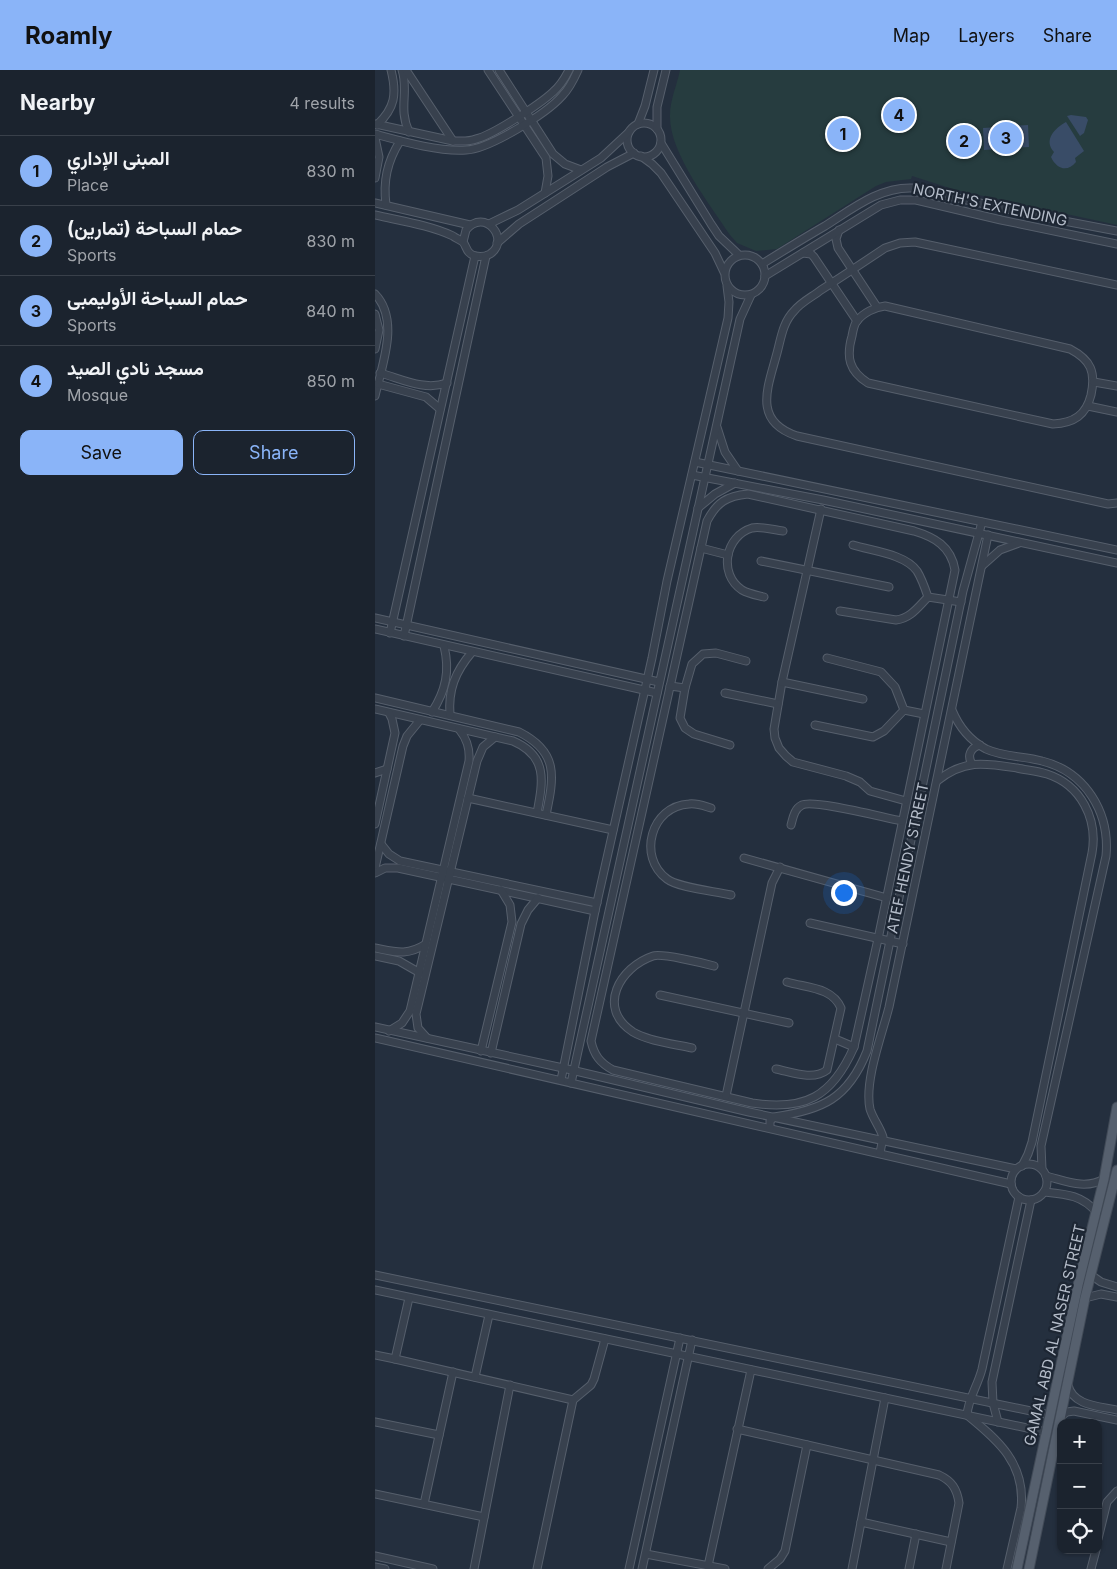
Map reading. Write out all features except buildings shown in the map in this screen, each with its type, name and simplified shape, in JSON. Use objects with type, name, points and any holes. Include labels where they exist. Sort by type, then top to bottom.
[{"type":"main road","name":"GAMAL ABD AL NASER STREET","points":[[1017,1569],[1079,1285],[1097,1213],[1117,1107]]},
{"type":"main road","name":"GAMAL ABD AL NASER STREET","points":[[1029,1565],[1085,1298],[1117,1170]]},
{"type":"main road","points":[[1019,1559],[1029,1565]]},
{"type":"street","points":[[376,124],[384,118],[393,103],[394,88],[391,70]]},
{"type":"street","points":[[402,70],[405,89],[403,114],[409,132]]},
{"type":"street","points":[[406,70],[453,141]]},
{"type":"street","points":[[488,70],[545,158],[548,176],[545,193]]},
{"type":"street","points":[[499,70],[553,154],[559,160],[581,170]]},
{"type":"street","points":[[376,124],[453,141],[465,142],[477,139],[526,112],[554,91],[569,70]]},
{"type":"street","points":[[375,178],[379,157],[375,136],[456,150],[469,150],[487,144],[531,120],[561,97],[578,70]]},
{"type":"street","points":[[375,203],[470,225],[480,222],[489,224],[509,216],[601,158],[638,124],[645,106],[654,70]]},
{"type":"street","points":[[666,70],[657,107],[657,129],[661,143],[719,236],[739,255]]},
{"type":"street","points":[[638,124],[648,124],[657,129]]},
{"type":"street","points":[[561,1080],[596,907],[645,690],[667,581],[728,318],[727,286],[724,272],[715,253],[661,173],[628,146],[629,132]]},
{"type":"street","points":[[386,205],[385,178],[393,152],[400,141]]},
{"type":"street","points":[[470,225],[464,232],[463,242],[468,252],[475,256],[486,256],[493,251],[511,229],[607,167],[637,155],[651,155],[656,152],[661,143]]},
{"type":"street","points":[[900,188],[900,200]]},
{"type":"street","name":"NORTH'S EXTENDING","points":[[762,264],[882,192],[900,188],[912,188],[1117,231]]},
{"type":"street","points":[[765,276],[881,205],[900,200],[916,200],[1117,244]]},
{"type":"street","points":[[375,216],[442,231],[463,242]]},
{"type":"street","points":[[489,224],[496,233],[497,244]]},
{"type":"street","points":[[1089,238],[1091,225]]},
{"type":"street","points":[[839,230],[836,239],[837,244],[877,307]]},
{"type":"street","points":[[1117,286],[915,242],[900,243],[885,248],[798,306],[792,312],[784,327],[765,396],[767,408],[772,419],[783,430],[797,436],[1108,504],[1117,503]]},
{"type":"street","points":[[803,253],[815,257],[857,321]]},
{"type":"street","points":[[571,1083],[740,319],[751,294],[762,286],[765,276],[762,264],[752,256],[739,255],[731,260],[724,272]]},
{"type":"street","points":[[390,633],[475,256]]},
{"type":"street","points":[[404,636],[486,256]]},
{"type":"street","points":[[727,286],[740,295],[751,294]]},
{"type":"street","points":[[375,294],[385,308],[389,325],[375,396]]},
{"type":"street","points":[[877,307],[892,307],[1070,349],[1085,358],[1093,373],[1094,382],[1088,406],[1073,420],[1053,424],[868,383],[858,375],[849,357],[848,350],[857,321],[877,307]]},
{"type":"street","points":[[375,314],[379,330],[375,349]]},
{"type":"street","points":[[380,373],[421,385],[434,386],[447,383]]},
{"type":"street","points":[[1094,382],[1117,386]]},
{"type":"street","points":[[378,384],[426,397],[440,409]]},
{"type":"street","points":[[1088,406],[1117,412]]},
{"type":"street","points":[[716,423],[722,445],[738,471]]},
{"type":"street","points":[[695,462],[1117,550]]},
{"type":"street","points":[[692,475],[823,500],[1117,563]]},
{"type":"street","points":[[698,508],[715,494],[735,483]]},
{"type":"street","points":[[749,494],[914,530],[936,539],[947,549],[954,563],[955,570],[879,939],[854,1047],[838,1077],[824,1091],[807,1101],[791,1105],[774,1106],[613,1070],[605,1066],[593,1051],[591,1041],[701,548],[707,521],[712,511],[721,502],[733,496],[749,494]]},
{"type":"street","points":[[821,509],[782,682],[774,729],[775,738],[779,748],[793,762],[846,776],[859,782],[870,791],[906,801]]},
{"type":"street","name":"ATEF HENDY STREET","points":[[774,1117],[806,1112],[822,1106],[836,1096],[854,1076],[863,1060],[869,1042],[961,602],[982,522]]},
{"type":"street","points":[[764,597],[750,594],[734,582],[729,574],[728,554],[735,540],[747,530],[755,528],[783,531]]},
{"type":"street","name":"ATEF HENDY STREET","points":[[883,1141],[882,1133],[872,1114],[869,1086],[903,944],[988,535]]},
{"type":"street","points":[[982,566],[1000,550],[1022,542]]},
{"type":"street","points":[[853,546],[903,559],[911,564],[921,579],[928,597]]},
{"type":"street","points":[[974,550],[980,547],[985,553]]},
{"type":"street","points":[[701,548],[728,554]]},
{"type":"street","points":[[761,561],[889,587]]},
{"type":"street","points":[[928,597],[961,602]]},
{"type":"street","points":[[840,612],[896,620],[903,619],[909,616],[928,597]]},
{"type":"street","points":[[375,618],[659,682]]},
{"type":"street","points":[[375,629],[657,693]]},
{"type":"street","points":[[432,712],[440,700],[445,687],[447,660],[444,646]]},
{"type":"street","points":[[450,716],[449,702],[453,681],[472,652]]},
{"type":"street","points":[[730,745],[694,734],[685,728],[680,718],[685,688],[692,664],[703,654],[716,653],[746,661]]},
{"type":"street","points":[[827,658],[881,672],[895,687],[904,710]]},
{"type":"street","points":[[782,682],[863,699]]},
{"type":"street","points":[[670,686],[685,688]]},
{"type":"street","points":[[725,693],[778,704]]},
{"type":"street","points":[[375,698],[519,732],[530,738],[540,747],[547,758],[551,770],[552,783],[547,815]]},
{"type":"street","points":[[375,709],[513,741],[521,745],[535,758],[542,775],[537,813]]},
{"type":"street","points":[[904,710],[924,714]]},
{"type":"street","points":[[815,725],[873,737],[884,731],[904,710]]},
{"type":"street","points":[[937,781],[957,768],[972,764],[988,763],[1039,772],[1060,780],[1073,789],[1083,801],[1093,830],[1092,852],[1032,1142],[1028,1154],[1012,1176],[1011,1184],[1013,1191],[1019,1197],[1031,1200],[1044,1192],[1047,1184],[1046,1176],[1042,1169],[1041,1146],[1106,856],[1106,831],[1095,799],[1072,774],[1049,763],[991,751],[970,738],[961,728],[952,710]]},
{"type":"street","points":[[375,824],[395,734],[393,719],[389,712]]},
{"type":"street","points":[[375,868],[403,746],[407,736],[420,720]]},
{"type":"street","points":[[427,1039],[418,1028],[417,1014],[469,761],[469,747],[464,734],[459,729]]},
{"type":"street","points":[[389,1031],[402,1023],[410,1011],[426,944],[479,754],[483,747],[495,737]]},
{"type":"street","points":[[972,764],[970,753],[973,748],[980,745]]},
{"type":"street","points":[[375,773],[387,769]]},
{"type":"street","points":[[375,791],[381,797]]},
{"type":"street","points":[[468,798],[613,830]]},
{"type":"street","points":[[791,825],[794,812],[808,803],[902,821]]},
{"type":"street","points":[[711,808],[694,804],[676,807],[665,813],[657,822],[652,833],[650,843],[652,858],[659,872],[675,884],[731,895]]},
{"type":"street","points":[[637,830],[652,833]]},
{"type":"street","points":[[381,844],[389,854],[401,861],[446,875],[501,890],[596,907]]},
{"type":"street","points":[[744,858],[887,898]]},
{"type":"street","points":[[375,873],[392,867],[446,875],[596,907]]},
{"type":"street","points":[[726,1096],[772,883],[780,867]]},
{"type":"street","points":[[481,1050],[512,922],[510,905],[501,890]]},
{"type":"street","points":[[491,1053],[521,924],[528,910],[539,898]]},
{"type":"street","points":[[810,923],[903,944]]},
{"type":"street","points":[[375,948],[399,953],[418,949],[426,944]]},
{"type":"street","points":[[692,1048],[639,1036],[623,1024],[615,1006],[614,995],[624,974],[633,965],[655,955],[714,966]]},
{"type":"street","points":[[375,956],[399,961],[420,973]]},
{"type":"street","points":[[776,1069],[810,1076],[822,1074],[827,1070],[841,1008],[833,995],[826,991],[787,982]]},
{"type":"street","points":[[601,993],[614,995]]},
{"type":"street","points":[[660,995],[789,1023]]},
{"type":"street","points":[[375,1027],[883,1141],[1019,1167],[1031,1164],[1042,1169]]},
{"type":"street","points":[[375,1038],[1011,1184]]},
{"type":"street","points":[[835,1039],[854,1047]]},
{"type":"street","points":[[770,1128],[770,1121],[774,1117]]},
{"type":"street","points":[[880,1153],[883,1141]]},
{"type":"street","points":[[1046,1176],[1080,1185],[1090,1185],[1104,1180]]},
{"type":"street","points":[[1044,1192],[1076,1197],[1089,1204],[1097,1213]]},
{"type":"street","points":[[967,1415],[971,1398],[978,1384],[1019,1197]]},
{"type":"street","points":[[998,1422],[993,1403],[992,1387],[1031,1200]]},
{"type":"street","points":[[1091,1274],[1098,1280],[1117,1287]]},
{"type":"street","points":[[375,1275],[1050,1415]]},
{"type":"street","points":[[1105,1294],[1104,1288],[1108,1285]]},
{"type":"street","points":[[375,1290],[1046,1432]]},
{"type":"street","points":[[1085,1298],[1105,1294],[1117,1297]]},
{"type":"street","points":[[395,1359],[409,1298]]},
{"type":"street","points":[[475,1377],[489,1315]]},
{"type":"street","points":[[629,1569],[681,1338]]},
{"type":"street","points":[[537,1569],[573,1400],[591,1385],[605,1339]]},
{"type":"street","points":[[642,1569],[692,1340]]},
{"type":"street","points":[[375,1355],[573,1400]]},
{"type":"street","points":[[708,1566],[751,1370]]},
{"type":"street","points":[[424,1504],[453,1372]]},
{"type":"street","points":[[978,1384],[985,1388],[992,1387]]},
{"type":"street","points":[[474,1569],[510,1385]]},
{"type":"street","points":[[1068,1385],[1072,1395],[1086,1403],[1117,1410]]},
{"type":"street","points":[[852,1569],[885,1398]]},
{"type":"street","points":[[1084,1413],[1086,1403]]},
{"type":"street","points":[[1061,1416],[1071,1411],[1117,1420]]},
{"type":"street","points":[[967,1415],[999,1442],[1011,1459],[1019,1478],[1022,1498],[1007,1569]]},
{"type":"street","points":[[375,1422],[439,1435]]},
{"type":"street","points":[[737,1429],[939,1475],[947,1479],[954,1485],[959,1503],[946,1569]]},
{"type":"street","points":[[768,1569],[780,1559],[785,1551],[807,1445]]},
{"type":"street","points":[[1102,1522],[1107,1502],[1117,1491]]},
{"type":"street","points":[[375,1494],[484,1517]]},
{"type":"street","points":[[861,1522],[951,1542]]},
{"type":"street","points":[[909,1569],[917,1534]]},
{"type":"street","points":[[646,1554],[725,1569]]},
{"type":"street","points":[[1091,1569],[1095,1554]]},
{"type":"street","points":[[375,1556],[433,1569]]},
{"type":"street","points":[[375,1567],[385,1569]]},
{"type":"green space","points":[[680,70],[1117,70],[1117,225],[956,190],[912,176],[911,179],[886,182],[876,186],[777,249],[756,251],[737,243],[730,235],[692,178],[676,145],[671,130],[670,109]]},
{"type":"water","points":[[1067,116],[1086,117],[1088,120],[1084,133],[1080,136]]},
{"type":"water","points":[[1066,122],[1084,151],[1075,158],[1076,162],[1073,165],[1063,168],[1056,165],[1051,157],[1054,152],[1051,148],[1050,139],[1054,131]]},
{"type":"water","points":[[1028,125],[1029,147],[984,150],[983,128]]},
{"type":"water","points":[[973,129],[975,151],[955,153],[953,131]]},
{"type":"place","name":"مسجد نادي الصيد","points":[[899,115]]},
{"type":"place","name":"المبنى الإداري","points":[[843,134]]},
{"type":"place","name":"حمام السباحة الأوليمبى","points":[[1006,138]]},
{"type":"place","name":"حمام السباحة (تمارين)","points":[[964,141]]}]
